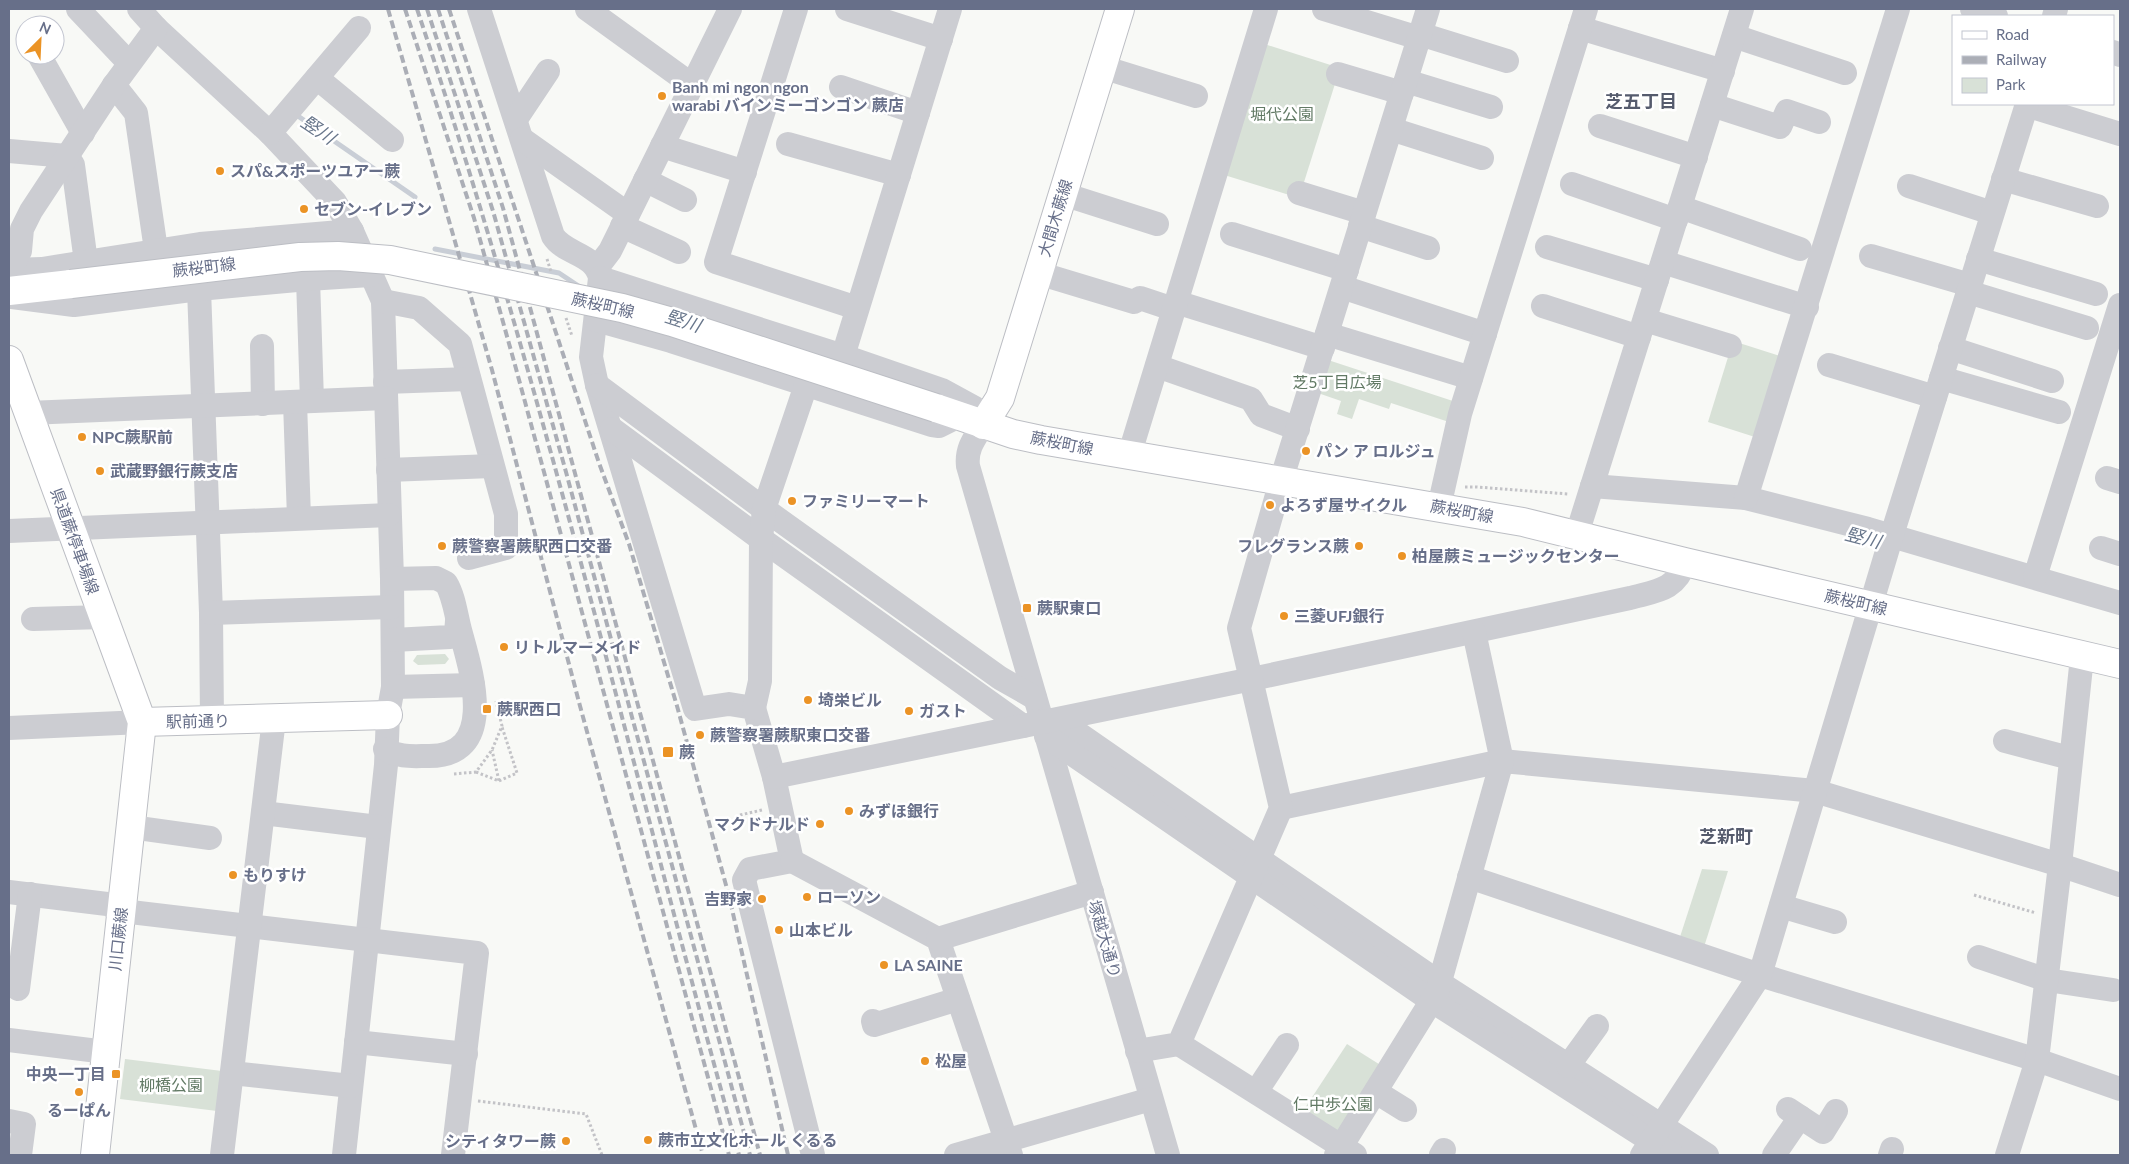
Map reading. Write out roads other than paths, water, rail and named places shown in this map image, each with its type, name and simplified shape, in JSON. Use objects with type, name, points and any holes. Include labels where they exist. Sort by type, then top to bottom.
[{"type":"main road","name":"大間木蕨線","points":[[960,416],[1000,398],[1120,9]]},
{"type":"main road","name":"蕨桜町線","points":[[10,278],[71,284],[300,257],[338,256],[390,260],[583,300],[657,318],[960,416],[1041,440],[1523,522],[2082,657],[2120,664]]},
{"type":"main road","name":"県道蕨停車場線","points":[[9,360],[142,722]]},
{"type":"main road","name":"駅前通り","points":[[142,722],[388,715]]},
{"type":"main road","name":"川口蕨線","points":[[95,1155],[142,722]]},
{"type":"street","points":[[78,9],[129,63]]},
{"type":"street","points":[[479,9],[553,236],[561,246],[588,259],[598,273],[942,390],[975,408],[939,426],[932,426],[671,341],[596,320]]},
{"type":"street","points":[[587,9],[692,85]]},
{"type":"street","points":[[730,9],[598,273],[596,320],[591,357],[597,385],[612,429],[695,708],[729,704],[754,708]]},
{"type":"street","points":[[796,9],[716,262],[857,308]]},
{"type":"street","points":[[847,9],[941,39]]},
{"type":"street","points":[[843,356],[950,9]]},
{"type":"street","points":[[1129,456],[1266,9]]},
{"type":"street","points":[[1324,9],[1507,61]]},
{"type":"street","points":[[1179,1044],[1281,808],[1239,628],[1281,481],[1428,9]]},
{"type":"street","points":[[1746,498],[1807,307],[1898,9]]},
{"type":"street","points":[[1972,9],[1993,15]]},
{"type":"street","points":[[10,278],[20,251],[22,229],[28,217],[129,63],[146,15],[270,134],[335,202],[352,231],[383,301],[392,579],[393,687],[388,715],[385,771],[344,1155]]},
{"type":"street","points":[[1577,534],[1712,105],[1722,72],[1734,17],[1845,73]]},
{"type":"street","points":[[1439,507],[1460,414],[1584,18],[1722,72]]},
{"type":"street","points":[[270,134],[359,28]]},
{"type":"street","points":[[45,65],[83,132]]},
{"type":"street","points":[[1102,66],[1196,96]]},
{"type":"street","points":[[519,129],[548,71]]},
{"type":"street","points":[[1338,74],[1491,107]]},
{"type":"street","points":[[316,78],[392,140]]},
{"type":"street","points":[[114,86],[136,113],[156,250]]},
{"type":"street","points":[[840,87],[918,114]]},
{"type":"street","points":[[1712,105],[1780,127],[1787,111],[1819,122]]},
{"type":"street","points":[[1652,1141],[1760,975],[1890,542],[2027,105]]},
{"type":"street","points":[[2030,105],[2120,134]]},
{"type":"street","points":[[1600,126],[1696,157]]},
{"type":"street","points":[[519,129],[625,220],[680,252]]},
{"type":"street","points":[[1391,129],[1482,158]]},
{"type":"street","points":[[788,144],[899,175]]},
{"type":"street","points":[[662,146],[745,172]]},
{"type":"street","points":[[9,151],[67,156]]},
{"type":"street","points":[[67,156],[73,165],[86,262]]},
{"type":"street","points":[[2003,179],[2096,206]]},
{"type":"street","points":[[645,180],[686,200]]},
{"type":"street","points":[[1572,184],[1800,249]]},
{"type":"street","points":[[1909,186],[1992,214]]},
{"type":"street","points":[[1299,193],[1428,248]]},
{"type":"street","points":[[1063,194],[1157,224]]},
{"type":"street","points":[[10,278],[42,269],[156,250],[200,244],[352,231]]},
{"type":"street","points":[[1232,234],[1485,334]]},
{"type":"street","points":[[1547,247],[1660,271],[1807,307]]},
{"type":"street","points":[[1871,256],[2087,328]]},
{"type":"street","points":[[1978,259],[2096,294]]},
{"type":"street","points":[[1038,273],[1134,302],[1140,298],[1174,305],[1471,378]]},
{"type":"street","points":[[9,297],[74,305],[199,289],[308,278],[370,275]]},
{"type":"street","points":[[299,518],[308,278]]},
{"type":"street","points":[[199,289],[206,522],[211,613],[212,721]]},
{"type":"street","points":[[383,301],[419,308],[460,344],[506,514],[506,548],[469,558]]},
{"type":"street","points":[[2036,577],[2120,305]]},
{"type":"street","points":[[1542,306],[1642,329],[1730,346]]},
{"type":"street","points":[[262,346],[263,404]]},
{"type":"street","points":[[1950,348],[2052,381]]},
{"type":"street","points":[[1829,365],[2059,412]]},
{"type":"street","points":[[1157,366],[1251,398],[1261,415],[1298,429]]},
{"type":"street","points":[[28,413],[304,402],[469,379]]},
{"type":"street","points":[[597,385],[764,509],[1000,678],[1035,698]]},
{"type":"street","points":[[792,861],[774,777],[754,708],[760,681],[761,539],[764,509],[806,385]]},
{"type":"street","name":"塚越大通り","points":[[960,416],[969,447],[967,456],[968,466],[1168,1155]]},
{"type":"street","points":[[612,429],[761,539],[1256,868],[1673,1155]]},
{"type":"street","points":[[388,470],[492,466]]},
{"type":"street","points":[[1592,486],[1746,498],[1890,542],[2036,577],[2120,603]]},
{"type":"street","points":[[9,531],[389,515]]},
{"type":"street","points":[[774,777],[1043,726],[1630,598],[1671,586],[1682,571],[1684,562]]},
{"type":"street","points":[[386,749],[396,756],[441,756],[459,748],[469,733],[476,708],[470,665],[449,587],[442,579],[430,577],[392,579]]},
{"type":"street","points":[[211,613],[392,607]]},
{"type":"street","points":[[33,619],[104,617]]},
{"type":"street","points":[[392,640],[450,637],[456,632],[457,621]]},
{"type":"street","points":[[1137,1051],[1179,1044],[1256,1092],[1345,1152],[1376,1092],[1436,992],[1502,761],[1474,632]]},
{"type":"street","points":[[2007,1155],[2037,1060],[2082,657]]},
{"type":"street","points":[[393,687],[473,685]]},
{"type":"street","points":[[222,1155],[274,719]]},
{"type":"street","name":"駅前通り","points":[[9,728],[142,722]]},
{"type":"street","points":[[2005,741],[2070,758]]},
{"type":"street","points":[[1281,808],[1502,761],[1815,791],[2120,885]]},
{"type":"street","points":[[264,813],[378,826]]},
{"type":"street","points":[[131,827],[210,838]]},
{"type":"street","points":[[813,1155],[744,880],[750,869],[792,861],[938,938],[1008,1148]]},
{"type":"street","points":[[1469,877],[1760,975],[2037,1060],[2120,1088]]},
{"type":"street","points":[[938,938],[1092,892]]},
{"type":"street","points":[[18,989],[19,893],[107,904],[122,910],[477,953],[453,1155]]},
{"type":"street","points":[[1781,906],[1835,922]]},
{"type":"street","points":[[1979,958],[2046,980],[2113,990]]},
{"type":"street","points":[[1436,992],[1568,1066],[1652,1141],[1707,1155]]},
{"type":"street","points":[[872,1021],[874,1025],[958,999]]},
{"type":"street","points":[[1568,1066],[1597,1026]]},
{"type":"street","points":[[9,1040],[106,1052]]},
{"type":"street","points":[[356,1042],[466,1054]]},
{"type":"street","points":[[1256,1092],[1287,1045]]},
{"type":"street","points":[[232,1073],[351,1086]]},
{"type":"street","points":[[1376,1092],[1405,1110]]},
{"type":"street","points":[[956,1155],[1008,1148],[1151,1099]]},
{"type":"street","points":[[1774,1155],[1794,1113],[1823,1132],[1836,1111]]},
{"type":"street","points":[[9,1121],[24,1124],[20,1155]]},
{"type":"waterway","name":"竪川","points":[[295,114],[415,197]]},
{"type":"waterway","name":"竪川","points":[[435,249],[559,273],[580,287]]},
{"type":"railway","points":[[388,9],[492,370],[580,706],[703,1155]]},
{"type":"railway","points":[[405,9],[474,218],[729,1155]]},
{"type":"railway","points":[[417,9],[506,293],[586,580],[739,1155]]},
{"type":"railway","points":[[427,9],[493,211],[566,472],[750,1155]]},
{"type":"railway","points":[[438,9],[503,208],[760,1155]]},
{"type":"railway","points":[[449,9],[599,463],[629,544],[677,706],[729,896],[788,1155]]},
{"type":"place","name":"Banh mi ngon ngon warabi バインミーゴンゴン 蕨店","points":[[662,96]]},
{"type":"place","name":"スパ&スポーツユアー蕨","points":[[220,171]]},
{"type":"place","name":"セブン-イレブン","points":[[304,209]]},
{"type":"place","name":"NPC蕨駅前","points":[[82,437]]},
{"type":"place","name":"パン ア ロルジュ","points":[[1306,451]]},
{"type":"place","name":"武蔵野銀行蕨支店","points":[[100,471]]},
{"type":"place","name":"ファミリーマート","points":[[792,501]]},
{"type":"place","name":"よろず屋サイクル","points":[[1270,505]]},
{"type":"place","name":"蕨警察署蕨駅西口交番","points":[[442,546]]},
{"type":"place","name":"フレグランス蕨","points":[[1359,546]]},
{"type":"place","name":"柏屋蕨ミュージックセンター","points":[[1402,556]]},
{"type":"place","name":"蕨駅東口","points":[[1027,608]]},
{"type":"place","name":"三菱UFJ銀行","points":[[1284,616]]},
{"type":"place","name":"リトルマーメイド","points":[[504,647]]},
{"type":"place","name":"埼栄ビル","points":[[808,700]]},
{"type":"place","name":"蕨駅西口","points":[[487,709]]},
{"type":"place","name":"ガスト","points":[[909,711]]},
{"type":"place","name":"蕨警察署蕨駅東口交番","points":[[700,735]]},
{"type":"place","name":"蕨","points":[[668,752]]},
{"type":"place","name":"みずほ銀行","points":[[849,811]]},
{"type":"place","name":"マクドナルド","points":[[820,824]]},
{"type":"place","name":"もりすけ","points":[[233,875]]},
{"type":"place","name":"ローソン","points":[[807,897]]},
{"type":"place","name":"吉野家","points":[[762,899]]},
{"type":"place","name":"山本ビル","points":[[779,930]]},
{"type":"place","name":"LA SAINE","points":[[884,965]]},
{"type":"place","name":"松屋","points":[[925,1061]]},
{"type":"place","name":"中央一丁目","points":[[116,1074]]},
{"type":"place","name":"るーぱん","points":[[79,1092]]},
{"type":"place","name":"蕨市立文化ホール くるる","points":[[648,1140]]},
{"type":"place","name":"シティタワー蕨","points":[[566,1141]]},
{"type":"district","name":"芝五丁目","points":[[1641,102]]},
{"type":"district","name":"芝新町","points":[[1726,837]]},
{"type":"park label","name":"堀代公園","points":[[1282,114]]},
{"type":"park label","name":"芝5丁目広場","points":[[1337,382]]},
{"type":"park label","name":"柳橋公園","points":[[171,1085]]},
{"type":"park label","name":"仁中歩公園","points":[[1333,1104]]}]
